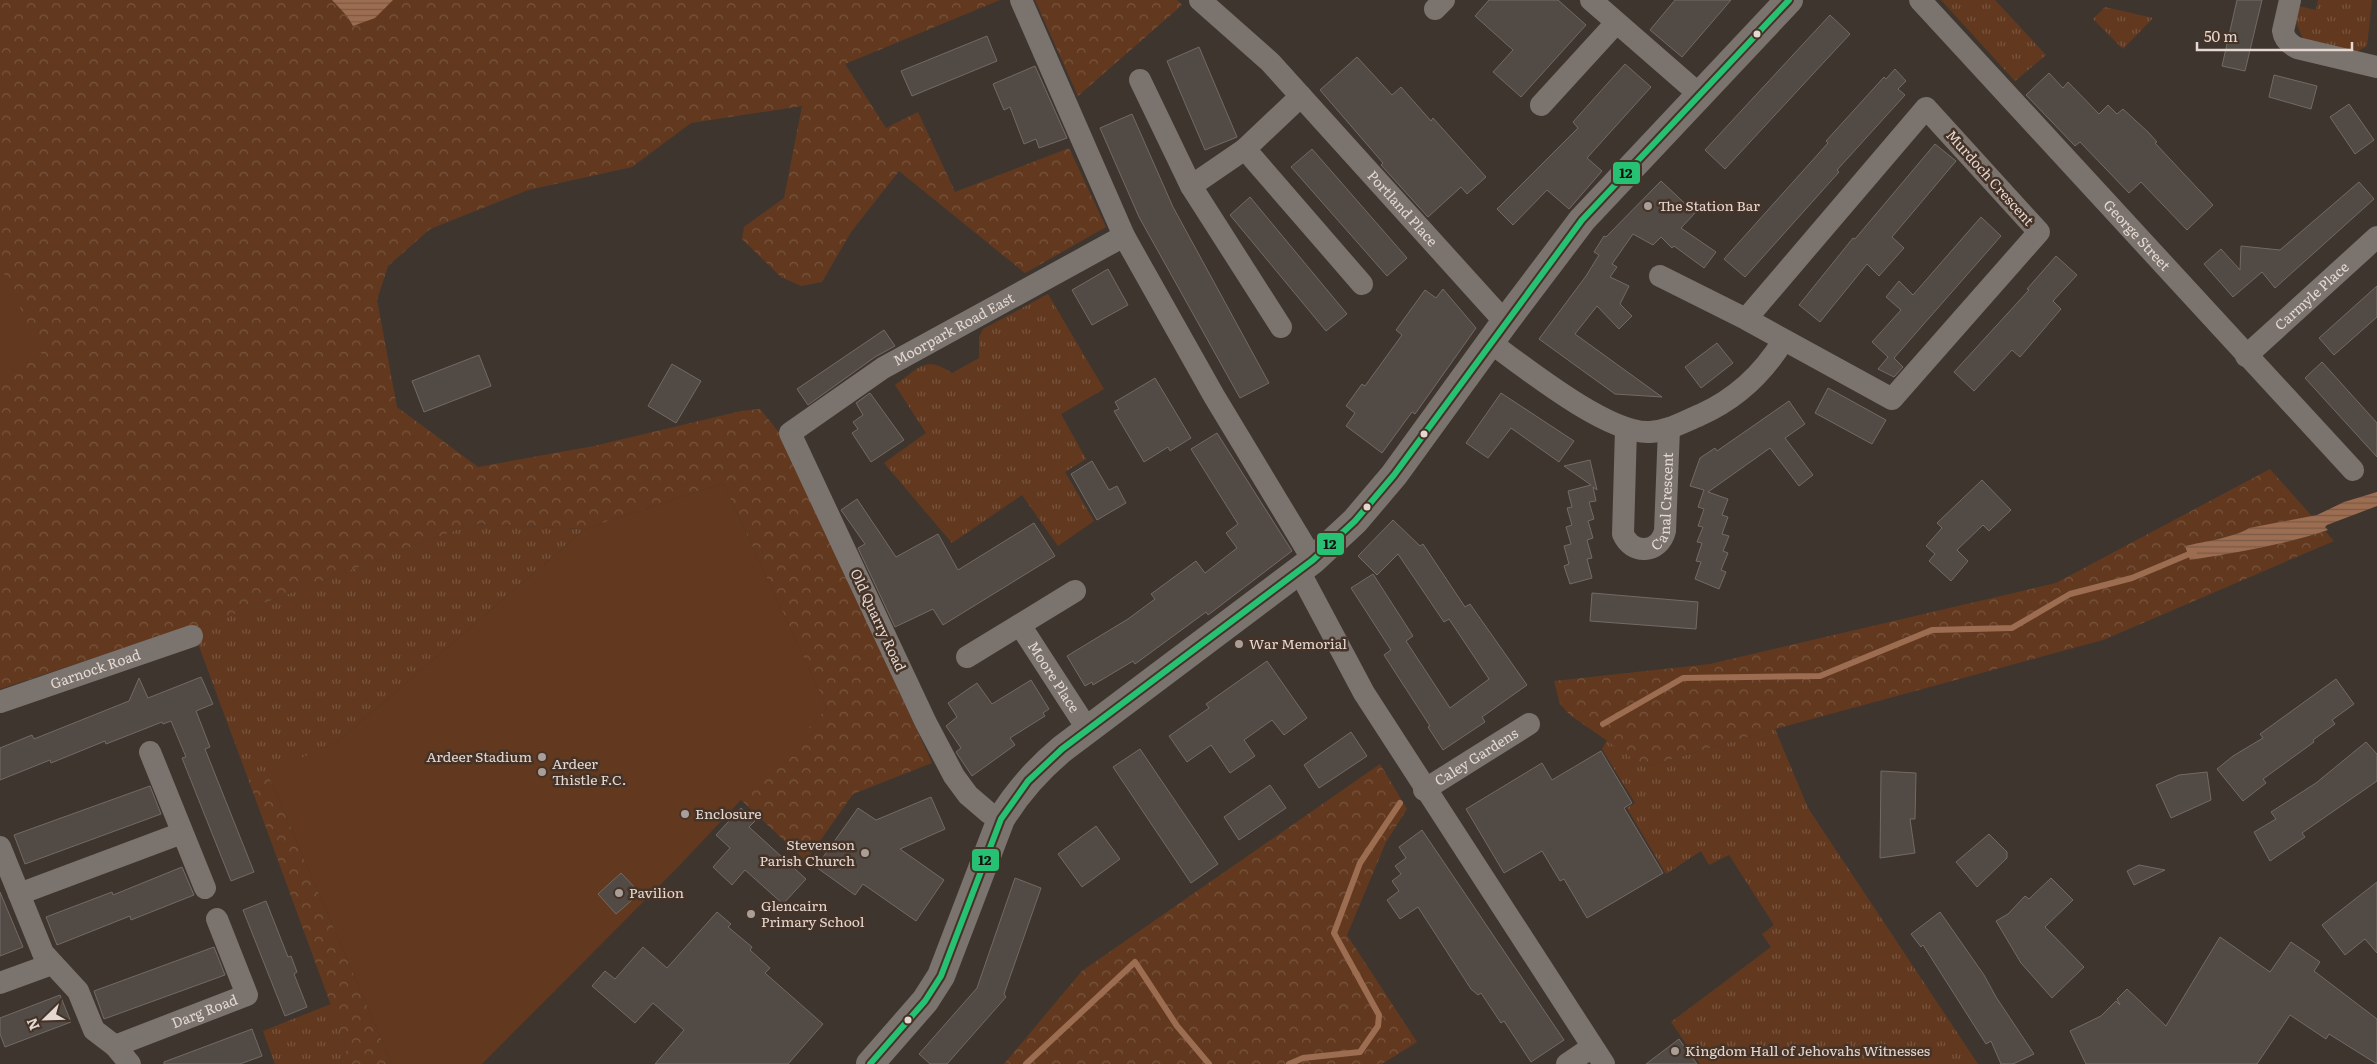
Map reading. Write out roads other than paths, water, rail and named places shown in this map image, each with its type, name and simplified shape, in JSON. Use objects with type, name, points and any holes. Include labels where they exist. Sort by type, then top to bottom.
[{"type":"street","points":[[1021,0],[1124,236],[1214,396],[1306,566],[1364,694],[1424,790],[1598,1056],[1567,1064]]},
{"type":"street","name":"Portland Place","points":[[1200,0],[1270,62],[1301,96],[1497,332]]},
{"type":"street","points":[[870,1064],[926,1000],[941,976],[1000,819],[1015,796],[1042,766],[1306,566],[1355,521],[1394,475],[1497,332],[1582,220],[1789,0]]},
{"type":"street","name":"George Street","points":[[1920,0],[2353,470]]},
{"type":"street","points":[[2290,0],[2283,30],[2283,36],[2290,44],[2297,48],[2377,67]]},
{"type":"street","points":[[1541,106],[1608,9],[1700,95]]},
{"type":"street","points":[[1140,80],[1191,186],[1281,327]]},
{"type":"street","points":[[1191,186],[1245,149],[1301,96]]},
{"type":"street","name":"Murdoch Crescent","points":[[1660,276],[1746,319],[1892,399],[2039,232],[1926,108],[1746,319]]},
{"type":"street","points":[[1245,149],[1362,284]]},
{"type":"street","name":"Moorpark Road East","points":[[790,433],[883,368],[1124,236]]},
{"type":"street","name":"Carmyle Place","points":[[2246,356],[2377,237]]},
{"type":"street","name":"Canal Crescent","points":[[1497,332],[1596,416],[1626,429],[1648,432],[1669,429],[1732,398],[1761,372],[1784,341]]},
{"type":"street","name":"Canal Crescent","points":[[1626,429],[1623,534],[1629,544],[1635,548],[1647,550],[1659,543],[1665,531],[1669,429]]},
{"type":"street","name":"Old Quarry Road","points":[[790,433],[926,723],[954,776],[968,795],[989,813],[1000,819]]},
{"type":"street","points":[[967,657],[1075,591]]},
{"type":"street","name":"Moore Place","points":[[1020,625],[1088,730]]},
{"type":"street","name":"Garnock Road","points":[[0,702],[192,636]]},
{"type":"street","name":"Caley Gardens","points":[[1424,790],[1529,724]]},
{"type":"street","points":[[150,752],[205,888]]},
{"type":"street","points":[[19,894],[182,833]]},
{"type":"street","points":[[0,847],[43,953],[78,991],[94,1030],[115,1046],[130,1064]]},
{"type":"street","name":"Darg Road","points":[[115,1046],[247,995],[217,919]]},
{"type":"street","points":[[0,983],[52,964]]},
{"type":"waterway","points":[[1603,724],[1683,678],[1820,676],[1932,630],[2012,628],[2070,594],[2132,578],[2194,552]]},
{"type":"waterway","points":[[1289,1064],[1303,1058],[1360,1052],[1378,1026],[1379,1015],[1334,933],[1360,863],[1400,803]]},
{"type":"waterway","points":[[1026,1064],[1135,962],[1177,1026],[1209,1064]]},
{"type":"place","name":"The Station Bar","points":[[1648,206]]},
{"type":"place","name":"War Memorial","points":[[1239,644]]},
{"type":"place","name":"Ardeer Stadium","points":[[542,757]]},
{"type":"place","name":"Ardeer Thistle F.C.","points":[[542,772]]},
{"type":"place","name":"Enclosure","points":[[685,814]]},
{"type":"place","name":"Stevenson Parish Church","points":[[865,853]]},
{"type":"place","name":"Pavilion","points":[[619,893]]},
{"type":"place","name":"Glencairn Primary School","points":[[751,914]]},
{"type":"place","name":"Kingdom Hall of Jehovahs Witnesses","points":[[1675,1051]]}]
